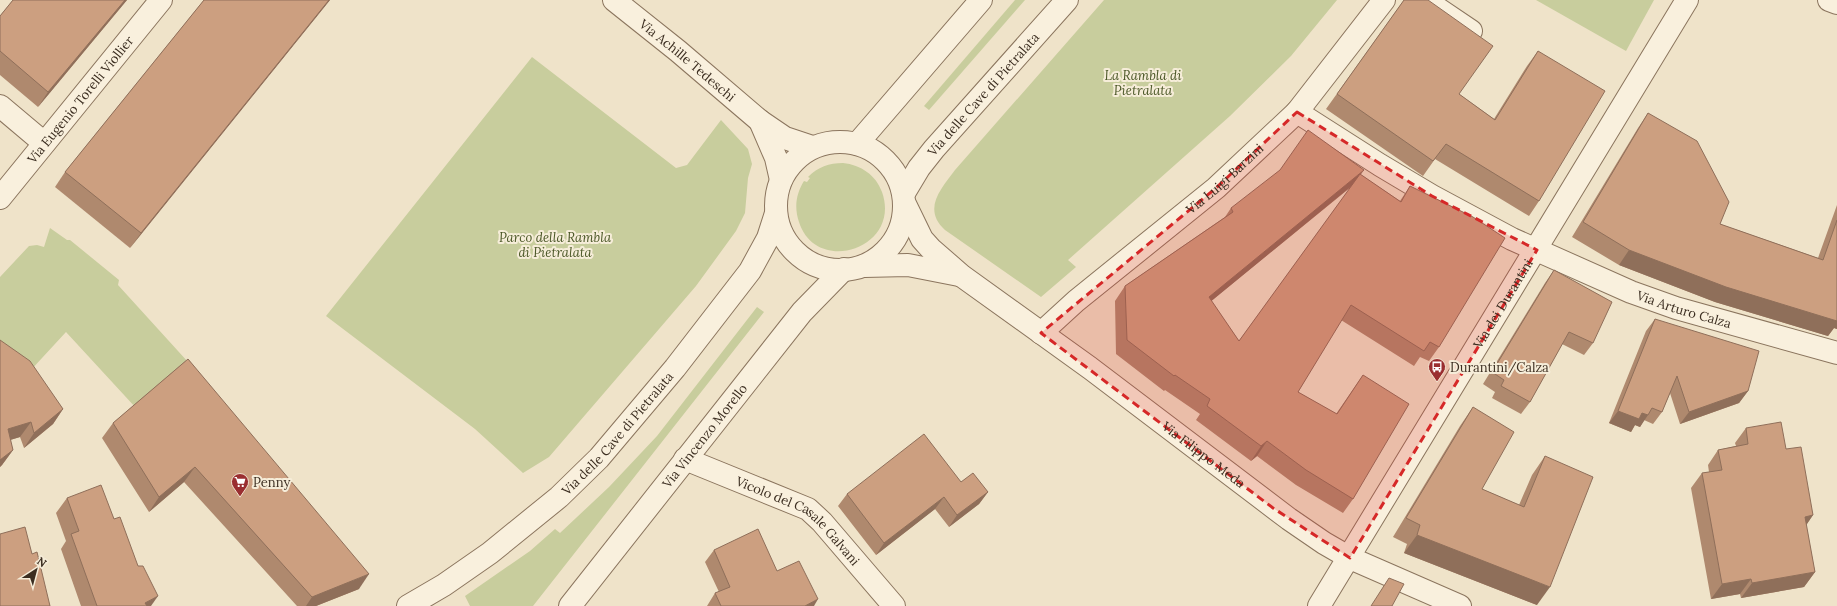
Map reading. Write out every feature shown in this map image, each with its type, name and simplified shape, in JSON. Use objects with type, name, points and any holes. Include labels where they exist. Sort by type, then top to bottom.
[{"type":"street","name":"Via Eugenio Torelli Viollier","points":[[0,198],[160,0]]},
{"type":"street","name":"Via Achille Tedeschi","points":[[614,0],[678,51],[760,121],[785,138],[812,147]]},
{"type":"street","points":[[857,144],[981,0]]},
{"type":"street","name":"Via delle Cave di Pietralata","points":[[904,198],[919,168],[934,149],[1067,0]]},
{"type":"street","name":"Via Luigi Barzini","points":[[1041,333],[1076,301],[1216,188],[1297,112],[1384,0]]},
{"type":"street","points":[[1425,0],[1471,31]]},
{"type":"street","name":"Via dei Durantini","points":[[1319,606],[1350,558],[1376,511],[1537,250],[1687,0]]},
{"type":"street","points":[[1829,0],[1837,3]]},
{"type":"street","points":[[0,106],[44,143]]},
{"type":"street","name":"Via Arturo Calza","points":[[1297,112],[1432,196],[1512,239],[1652,300],[1837,353]]},
{"type":"street","name":"Via Achille Tedeschi","points":[[760,121],[776,158],[781,180]]},
{"type":"street","points":[[837,142],[857,144],[876,152],[891,166],[898,177],[904,198],[902,224],[892,244],[876,259],[854,267],[835,270],[814,265],[795,253],[782,234],[776,213],[777,191],[781,180],[792,163],[812,147],[837,142]]},
{"type":"street","name":"Via Filippo Meda","points":[[904,198],[922,239],[931,249],[962,276],[1041,333],[1273,508],[1324,543],[1350,558],[1460,606]]},
{"type":"street","name":"Via delle Cave di Pietralata","points":[[408,606],[444,585],[490,553],[559,497],[599,458],[675,368],[750,271],[768,238],[776,213]]},
{"type":"street","name":"Via Filippo Meda","points":[[854,267],[908,266],[962,276]]},
{"type":"street","name":"Via Vincenzo Morello","points":[[570,606],[802,312],[854,267]]},
{"type":"street","name":"Vicolo del Casale Galvani","points":[[685,459],[808,509],[819,519],[894,606]]},
{"type":"highlighted area","points":[[1297,112],[1432,196],[1537,250],[1350,558],[1273,508],[1041,333],[1216,188]]},
{"type":"green space","points":[[1015,0],[1025,0],[929,110],[924,106]]},
{"type":"green space","name":"La Rambla di Pietralata","points":[[1104,0],[1337,0],[1291,56],[1230,116],[1068,260],[1076,267],[1041,297],[945,230],[938,222],[934,207],[936,199],[944,184],[955,170]]},
{"type":"green space","points":[[1536,0],[1654,0],[1626,51]]},
{"type":"green space","name":"Parco della Rambla di Pietralata","points":[[532,57],[676,168],[687,165],[721,120],[748,149],[752,164],[748,178],[745,213],[736,231],[696,286],[549,457],[523,473],[475,429],[326,316]]},
{"type":"green space","points":[[843,163],[856,166],[872,176],[882,192],[885,212],[880,228],[869,241],[854,249],[838,251],[822,248],[808,239],[799,222],[796,206],[799,191],[804,181],[807,182],[810,178],[808,177],[824,166]]},
{"type":"green space","points":[[50,228],[67,240],[70,240],[119,280],[118,285],[188,362],[136,408],[66,332],[30,371],[0,343],[0,277],[29,246],[37,245],[44,247]]},
{"type":"green space","points":[[757,307],[764,312],[533,606],[470,606],[465,596],[530,551],[555,529],[560,533],[609,487],[657,436]]},
{"type":"building","points":[[13,0],[125,0],[48,92],[0,51],[0,16]]},
{"type":"building","points":[[204,0],[329,0],[141,233],[65,172]]},
{"type":"building","points":[[1404,0],[1428,0],[1493,46],[1459,94],[1495,120],[1538,51],[1605,91],[1539,201],[1446,144],[1433,161],[1337,94]]},
{"type":"building","points":[[1648,113],[1697,141],[1729,202],[1720,224],[1823,260],[1837,220],[1837,321],[1726,287],[1629,250],[1583,222]]},
{"type":"building","points":[[1308,130],[1364,170],[1209,297],[1239,341],[1360,174],[1401,202],[1410,186],[1473,217],[1505,238],[1439,347],[1430,342],[1424,351],[1351,305],[1298,392],[1337,414],[1363,375],[1409,404],[1353,499],[1306,470],[1267,441],[1261,446],[1207,406],[1210,399],[1175,375],[1174,376],[1127,340],[1125,286],[1233,212],[1231,208],[1280,170]]},
{"type":"building","points":[[1554,270],[1612,302],[1593,343],[1569,332],[1530,402],[1501,386],[1504,380],[1492,372]]},
{"type":"building","points":[[1655,319],[1759,351],[1748,391],[1689,412],[1677,376],[1662,412],[1652,408],[1648,415],[1642,413],[1639,419],[1618,411]]},
{"type":"building","points":[[0,340],[30,361],[63,409],[34,433],[31,422],[8,429],[13,450],[0,460]]},
{"type":"building","name":"Penny","points":[[188,359],[369,574],[312,597],[195,467],[159,497],[113,423]]},
{"type":"building","points":[[1473,407],[1514,432],[1482,489],[1524,507],[1545,456],[1593,477],[1550,587],[1417,535],[1420,525],[1406,518]]},
{"type":"building","points":[[1781,422],[1786,449],[1801,447],[1813,515],[1805,517],[1815,572],[1752,583],[1751,579],[1722,584],[1702,473],[1722,470],[1718,450],[1748,444],[1746,428]]},
{"type":"building","points":[[924,434],[961,482],[973,473],[988,492],[957,515],[944,497],[884,543],[847,494]]},
{"type":"building","points":[[101,485],[114,519],[120,517],[138,566],[143,566],[158,596],[145,603],[147,606],[97,606],[71,534],[79,531],[67,498]]},
{"type":"building","points":[[25,527],[32,554],[37,552],[50,606],[0,606],[0,534]]},
{"type":"building","points":[[758,529],[777,571],[799,561],[818,599],[805,606],[721,606],[715,593],[730,587],[714,550]]},
{"type":"building","points":[[1389,578],[1404,584],[1392,606],[1371,606]]},
{"type":"place","name":"Durantini/Calza","points":[[1437,382]]},
{"type":"place","name":"Penny","points":[[240,497]]}]
